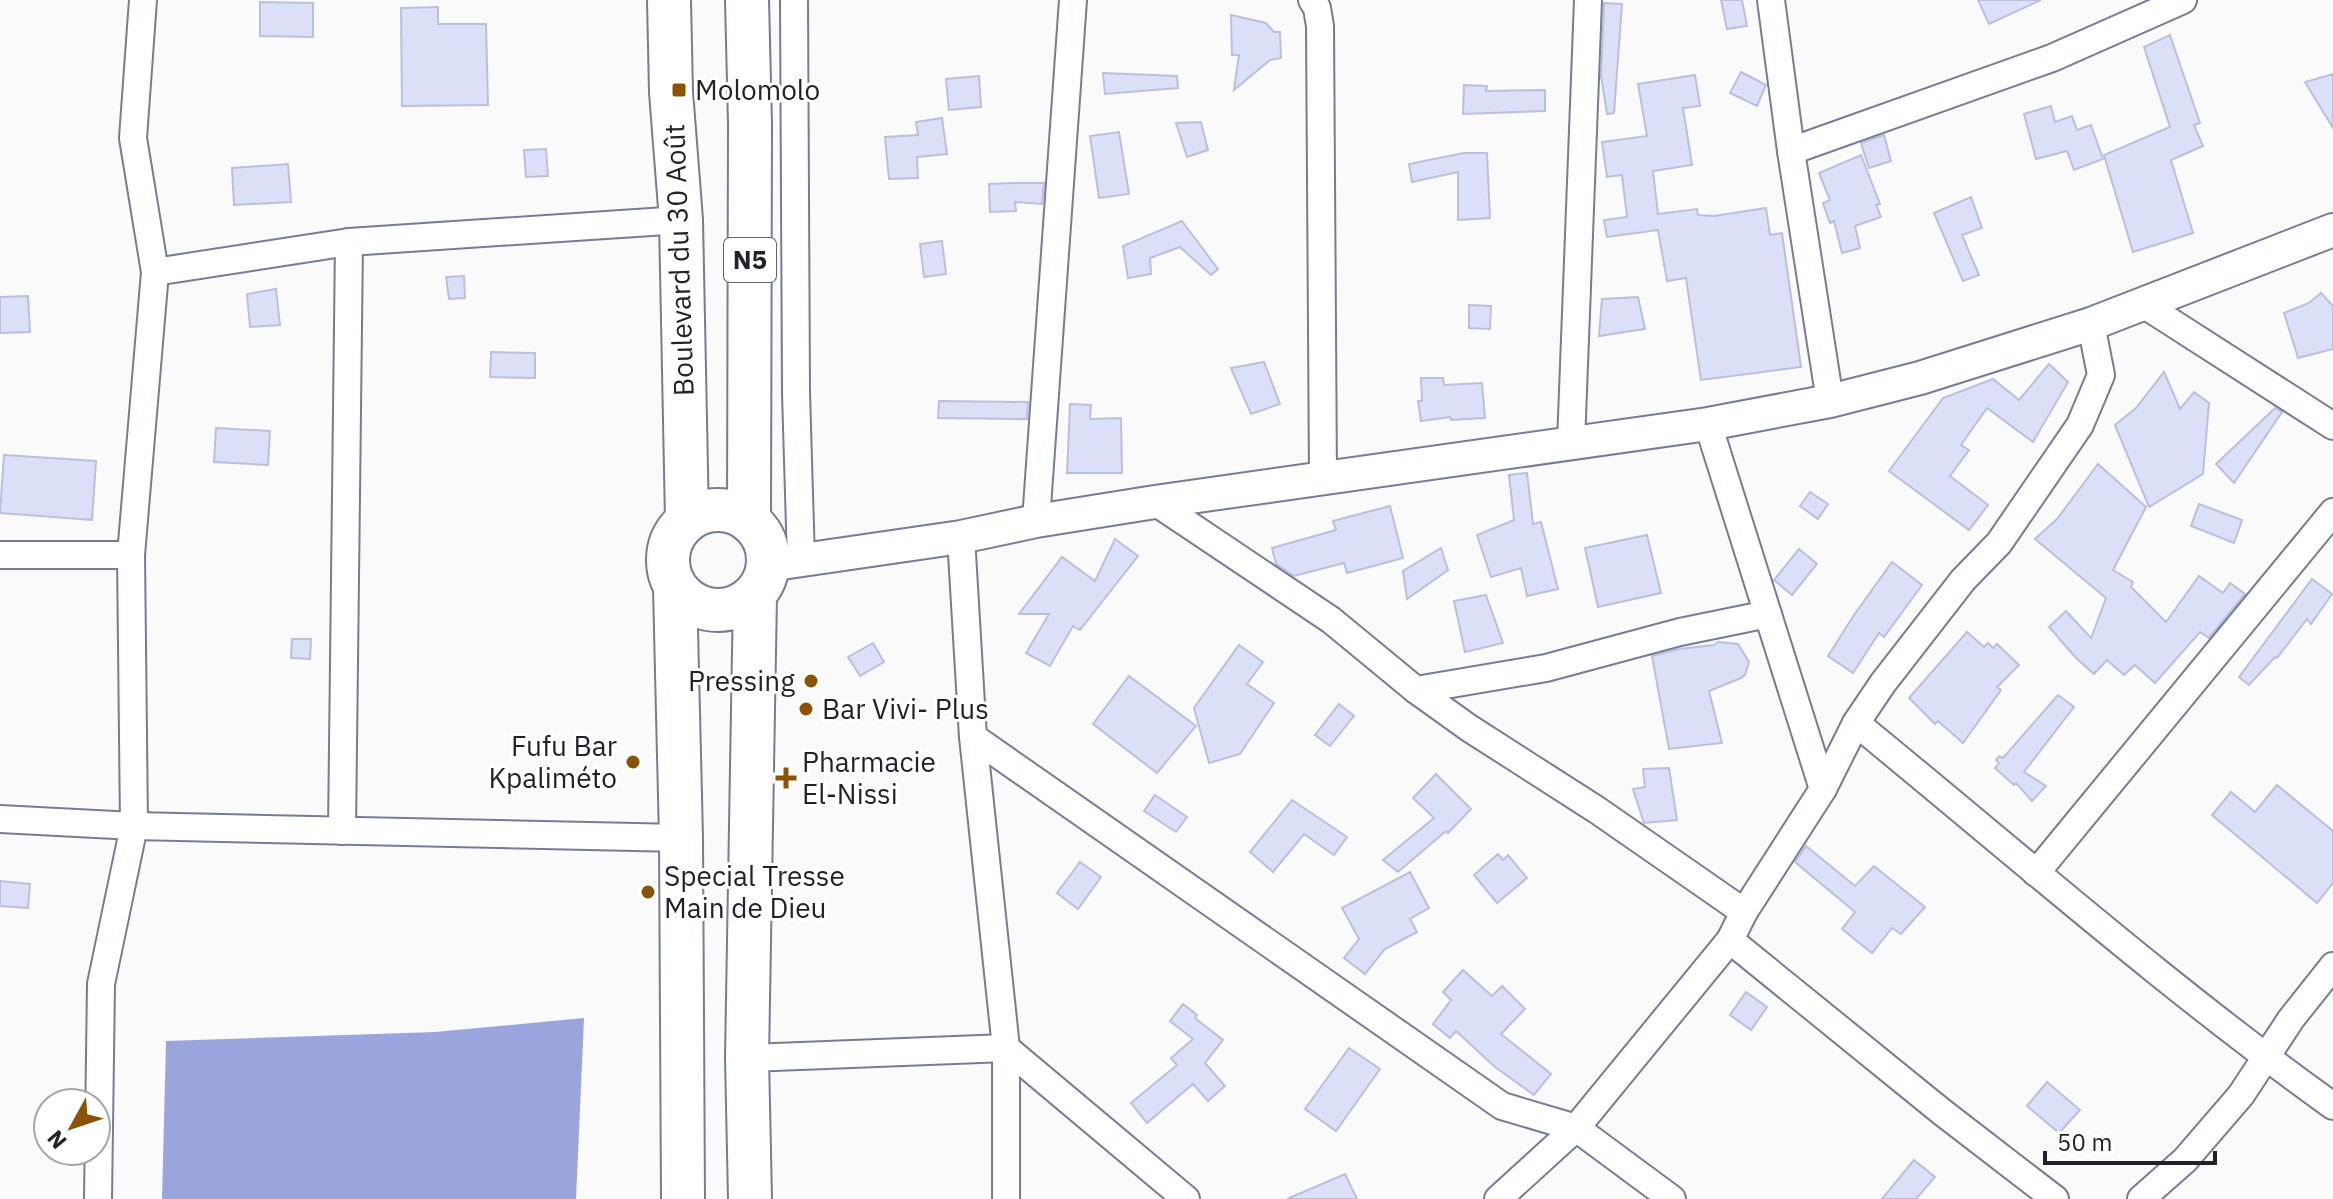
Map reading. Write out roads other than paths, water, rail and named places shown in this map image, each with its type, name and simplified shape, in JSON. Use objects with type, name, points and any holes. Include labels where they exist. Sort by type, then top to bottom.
[{"type":"highway","name":"Boulevard du 30 Août","points":[[669,0],[671,92],[681,220],[687,520]]},
{"type":"highway","name":"N5","points":[[747,0],[750,124],[749,521],[760,533],[775,574],[747,1058],[750,1199]]},
{"type":"highway","points":[[749,521],[734,512],[717,510],[687,520],[677,530],[667,559],[675,588],[699,607],[729,609],[743,604],[775,574]]},
{"type":"highway","points":[[675,588],[681,838],[683,1199]]},
{"type":"street","points":[[98,1199],[101,984],[134,826],[131,555],[155,272],[133,138],[143,0]]},
{"type":"street","points":[[794,0],[796,393],[775,574],[1036,521],[1708,424],[1830,401],[1920,378],[2091,324],[2333,230]]},
{"type":"street","points":[[1036,521],[1073,0]]},
{"type":"street","points":[[1312,0],[1317,8],[1320,26],[1323,479]]},
{"type":"street","points":[[1571,443],[1588,0]]},
{"type":"street","points":[[1771,0],[1830,401]]},
{"type":"street","points":[[1791,151],[2063,54],[2145,8],[2183,0]]},
{"type":"street","points":[[155,272],[349,242],[681,220]]},
{"type":"street","points":[[342,831],[349,242]]},
{"type":"street","points":[[2143,304],[2333,426]]},
{"type":"street","points":[[1498,1199],[1576,1128],[1730,940],[1744,912],[1823,789],[1856,723],[1883,683],[1963,580],[1999,543],[2054,466],[2080,425],[2101,375],[2091,324]]},
{"type":"street","points":[[1708,424],[1823,789]]},
{"type":"street","points":[[1155,502],[1331,620],[1416,690],[1744,912]]},
{"type":"street","points":[[2036,873],[2333,512]]},
{"type":"street","points":[[961,537],[973,737],[1006,1048],[1006,1199]]},
{"type":"street","points":[[0,555],[131,555]]},
{"type":"street","points":[[1416,690],[1546,668],[1680,632],[1768,614]]},
{"type":"street","points":[[1856,723],[2266,1058],[2333,1106]]},
{"type":"street","points":[[973,737],[1502,1106],[1576,1128],[1672,1199]]},
{"type":"street","points":[[0,819],[134,826],[681,838]]},
{"type":"street","points":[[1730,940],[2055,1199]]},
{"type":"street","points":[[2141,1199],[2185,1160],[2241,1095],[2291,1019],[2333,966]]},
{"type":"street","points":[[747,1058],[1006,1048],[1186,1199]]},
{"type":"water","points":[[584,1018],[576,1199],[162,1199],[166,1041],[435,1032]]},
{"type":"place","name":"Molomolo","points":[[679,90]]},
{"type":"place","name":"Pressing","points":[[811,681]]},
{"type":"place","name":"Bar Vivi- Plus","points":[[806,709]]},
{"type":"place","name":"Fufu Bar Kpaliméto","points":[[633,762]]},
{"type":"place","name":"Pharmacie El-Nissi","points":[[786,778]]},
{"type":"place","name":"Special Tresse Main de Dieu","points":[[648,892]]}]
